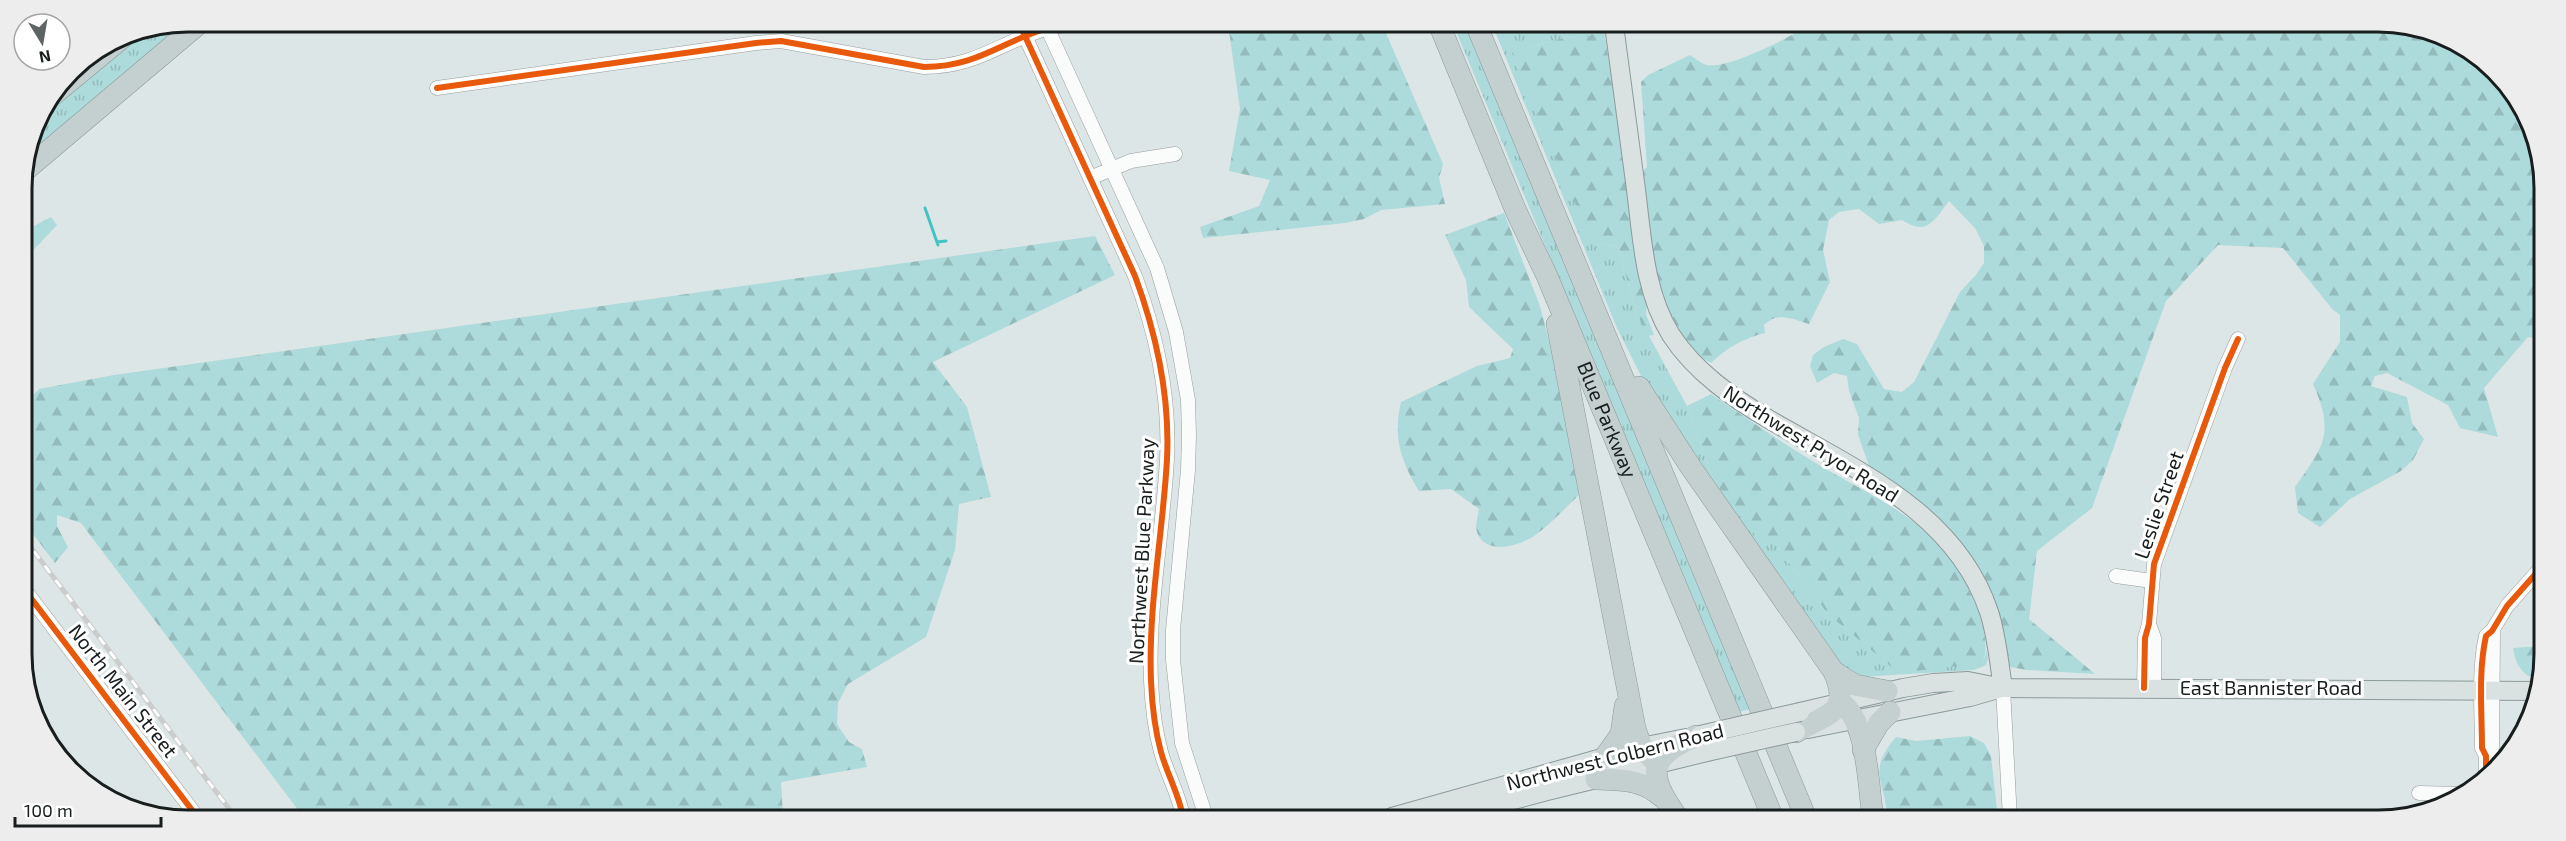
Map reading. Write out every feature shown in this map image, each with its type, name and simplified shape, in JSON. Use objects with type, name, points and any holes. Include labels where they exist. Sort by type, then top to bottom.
[{"type":"highway","points":[[34,163],[189,32]]},
{"type":"highway","points":[[96,111],[200,32]]},
{"type":"highway","name":"Blue Parkway","points":[[1442,32],[1516,211],[1547,276],[1769,809]]},
{"type":"highway","name":"Blue Parkway","points":[[1479,32],[1802,809]]},
{"type":"highway","points":[[1547,276],[1627,691],[1641,747],[1650,758],[1659,763]]},
{"type":"highway","points":[[1590,294],[1647,401],[1834,672],[1842,692],[1839,706],[1827,716],[1798,722]]},
{"type":"highway","points":[[1834,672],[1855,686],[1887,691]]},
{"type":"highway","points":[[1604,758],[1621,734],[1627,691]]},
{"type":"highway","points":[[1840,702],[1850,710],[1856,720],[1872,809]]},
{"type":"highway","points":[[1863,750],[1879,723],[1890,712]]},
{"type":"highway","points":[[1662,797],[1656,776],[1659,763],[1666,752],[1675,745],[1701,741]]},
{"type":"highway","points":[[1596,779],[1634,780],[1647,785],[1662,797],[1671,809]]},
{"type":"main road","name":"Northwest Pryor Road","points":[[1615,32],[1648,276],[1659,312],[1672,336],[1715,384],[1921,512],[1939,529],[1975,576],[1990,613],[2003,688]]},
{"type":"main road","name":"East Bannister Road","points":[[1840,702],[1887,691],[1968,681],[2003,688],[2530,691]]},
{"type":"main road","name":"East Bannister Road","points":[[1701,741],[1798,722],[1856,720],[2003,688]]},
{"type":"main road","name":"Northwest Colbern Road","points":[[1419,809],[1641,747],[1701,741]]},
{"type":"main road","name":"Northwest Colbern Road","points":[[1479,809],[1659,763]]},
{"type":"street","name":"Northwest Blue Parkway","points":[[1023,32],[1113,226],[1144,302],[1162,382],[1167,457],[1151,617],[1151,683],[1161,752],[1182,810]]},
{"type":"street","points":[[437,88],[781,41],[924,67],[942,67],[972,61],[1033,32]]},
{"type":"street","name":"Northwest Blue Parkway","points":[[1049,32],[1157,268],[1176,332],[1188,400],[1188,470],[1173,630],[1173,660],[1182,743],[1204,810]]},
{"type":"street","points":[[1090,178],[1131,160],[1175,154]]},
{"type":"street","name":"Leslie Street","points":[[2149,688],[2154,638],[2149,624],[2152,581],[2158,552],[2225,368],[2238,339]]},
{"type":"street","points":[[2116,576],[2152,581]]},
{"type":"street","points":[[2486,766],[2486,756],[2492,748],[2488,691],[2494,639],[2492,631],[2507,606],[2534,576]]},
{"type":"street","name":"North Main Street","points":[[32,600],[192,810]]},
{"type":"street","name":"Northwest Pryor Road","points":[[2003,688],[2009,809]]},
{"type":"street","points":[[2419,793],[2447,794]]},
{"type":"green space","points":[[175,32],[37,149],[51,111],[134,41],[157,34]]},
{"type":"green space","points":[[1229,32],[1385,32],[1443,164],[1439,178],[1445,204],[1381,210],[1364,219],[1345,223],[1203,238],[1200,227],[1259,206],[1270,180],[1229,171],[1240,109]]},
{"type":"green space","points":[[1456,32],[1469,32],[1751,709],[1739,712]]},
{"type":"green space","points":[[1495,32],[1599,32],[1578,41],[1570,36],[1530,47],[1597,243],[1618,247],[1636,312],[1687,406],[1714,481],[1773,541],[1828,614],[1983,663],[1987,650],[1986,665],[1974,670],[1860,677],[1844,672],[1642,378],[1617,328]]},
{"type":"green space","points":[[1604,32],[1647,305],[1646,314],[1654,335],[1648,336],[1636,312],[1618,247],[1597,243],[1590,239],[1512,53],[1523,43],[1530,47],[1570,36],[1579,40]]},
{"type":"green space","points":[[1796,32],[2379,32],[2419,37],[2457,52],[2481,70],[2508,101],[2518,118],[2532,157],[2534,338],[2528,337],[2484,388],[2498,437],[2460,428],[2448,405],[2387,373],[2375,376],[2371,386],[2407,397],[2412,423],[2424,439],[2413,460],[2401,471],[2350,499],[2320,527],[2298,513],[2295,487],[2319,449],[2325,427],[2324,415],[2313,384],[2340,342],[2340,315],[2333,310],[2283,248],[2218,245],[2166,301],[2092,508],[2037,551],[2029,619],[2095,674],[2010,667],[1977,566],[1871,471],[1858,435],[1859,418],[1849,391],[1847,376],[1834,373],[1817,383],[1810,366],[1813,355],[1824,347],[1843,339],[1857,344],[1884,389],[1902,392],[1914,382],[1960,292],[1984,263],[1984,246],[1975,228],[1949,201],[1934,220],[1924,227],[1911,225],[1902,220],[1879,224],[1859,209],[1839,212],[1829,220],[1823,250],[1830,282],[1809,324],[1786,317],[1775,318],[1764,325],[1765,333],[1736,344],[1711,363],[1691,348],[1676,328],[1665,305],[1656,279],[1640,174],[1647,167],[1641,82],[1648,75],[1690,55],[1707,65],[1729,63]]},
{"type":"green space","points":[[1504,213],[1540,306],[1551,349],[1579,495],[1534,536],[1520,543],[1503,547],[1487,544],[1481,539],[1476,530],[1479,509],[1451,489],[1419,491],[1403,458],[1398,426],[1401,402],[1477,366],[1510,358],[1513,349],[1469,307],[1466,280],[1445,235]]},
{"type":"green space","points":[[51,217],[57,225],[32,251],[32,227]]},
{"type":"green space","points":[[1095,236],[1115,275],[933,362],[967,407],[991,497],[959,504],[955,550],[926,637],[848,684],[838,703],[837,724],[849,742],[862,749],[867,767],[781,782],[783,810],[298,810],[81,523],[57,515],[57,526],[68,547],[55,563],[32,533],[32,396],[39,389],[114,375]]},
{"type":"green space","points":[[1711,394],[1832,473],[1882,501],[1927,533],[1946,553],[1962,577],[1976,606],[1985,641],[1983,663],[1899,673],[1828,614],[1773,541],[1758,539],[1714,481],[1687,406]]},
{"type":"green space","points":[[2534,646],[2533,676],[2528,676],[2522,670],[2513,648]]},
{"type":"green space","points":[[1970,736],[1984,743],[1991,756],[1997,809],[1887,809],[1880,776],[1882,759],[1896,737],[1916,741]]},
{"type":"waterway","points":[[925,208],[938,245]]},
{"type":"waterway","points":[[937,242],[946,241]]},
{"type":"railway","points":[[32,549],[230,810]]},
{"type":"cycle path","points":[[1023,32],[1135,276],[1143,298],[1160,366],[1166,413],[1167,459],[1154,597],[1151,681],[1159,744],[1181,810]]},
{"type":"cycle path","points":[[437,88],[781,41],[924,67],[942,66],[973,59],[1037,32]]},
{"type":"cycle path","points":[[2144,688],[2145,638],[2149,624],[2154,564],[2225,368],[2238,339]]},
{"type":"cycle path","points":[[2486,766],[2486,756],[2482,748],[2481,692],[2486,636],[2492,631],[2507,606],[2534,576]]},
{"type":"cycle path","points":[[32,600],[192,810]]}]
